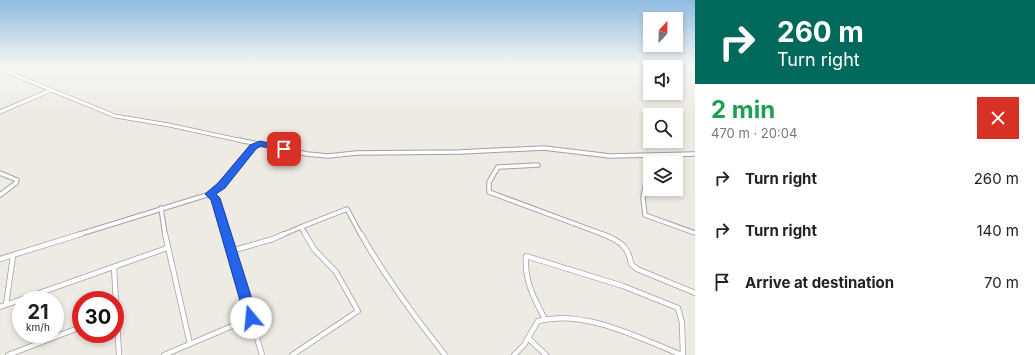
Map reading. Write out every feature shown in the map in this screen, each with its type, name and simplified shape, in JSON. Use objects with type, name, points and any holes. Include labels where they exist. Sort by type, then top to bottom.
[{"type":"street","points":[[33,83],[115,116],[308,154],[328,156],[357,153],[460,152],[544,148],[610,156],[695,154]]},
{"type":"street","points":[[0,112],[51,90]]},
{"type":"street","points":[[0,259],[210,194],[222,186],[253,147],[260,144]]},
{"type":"street","points":[[538,165],[498,167],[488,183],[487,188],[489,192],[610,237],[622,244],[630,253],[631,264],[636,270],[695,293]]},
{"type":"street","points":[[0,173],[16,180],[16,183],[0,195]]},
{"type":"street","points":[[210,194],[215,198],[262,355]]},
{"type":"street","points":[[643,194],[642,207],[645,215],[695,233]]},
{"type":"street","points":[[161,208],[167,248],[190,344]]},
{"type":"street","points":[[231,251],[273,239],[347,210],[374,258],[414,316],[445,355]]},
{"type":"street","points":[[292,355],[358,311],[336,272],[314,249],[301,227]]},
{"type":"street","points":[[0,307],[167,248]]},
{"type":"street","points":[[6,305],[13,256]]},
{"type":"street","points":[[514,355],[524,345],[538,321],[545,319],[585,320],[628,333],[683,355],[681,315],[678,308],[623,286],[526,256],[526,277],[535,302],[545,319]]},
{"type":"street","points":[[114,267],[115,291]]},
{"type":"street","points":[[164,355],[251,318]]},
{"type":"street","points":[[8,355],[72,330]]},
{"type":"street","points":[[528,338],[546,355]]},
{"type":"street","points":[[118,343],[119,355]]},
{"type":"route","points":[[251,318],[215,198],[210,194],[222,186],[253,147],[260,144],[284,149]]}]
